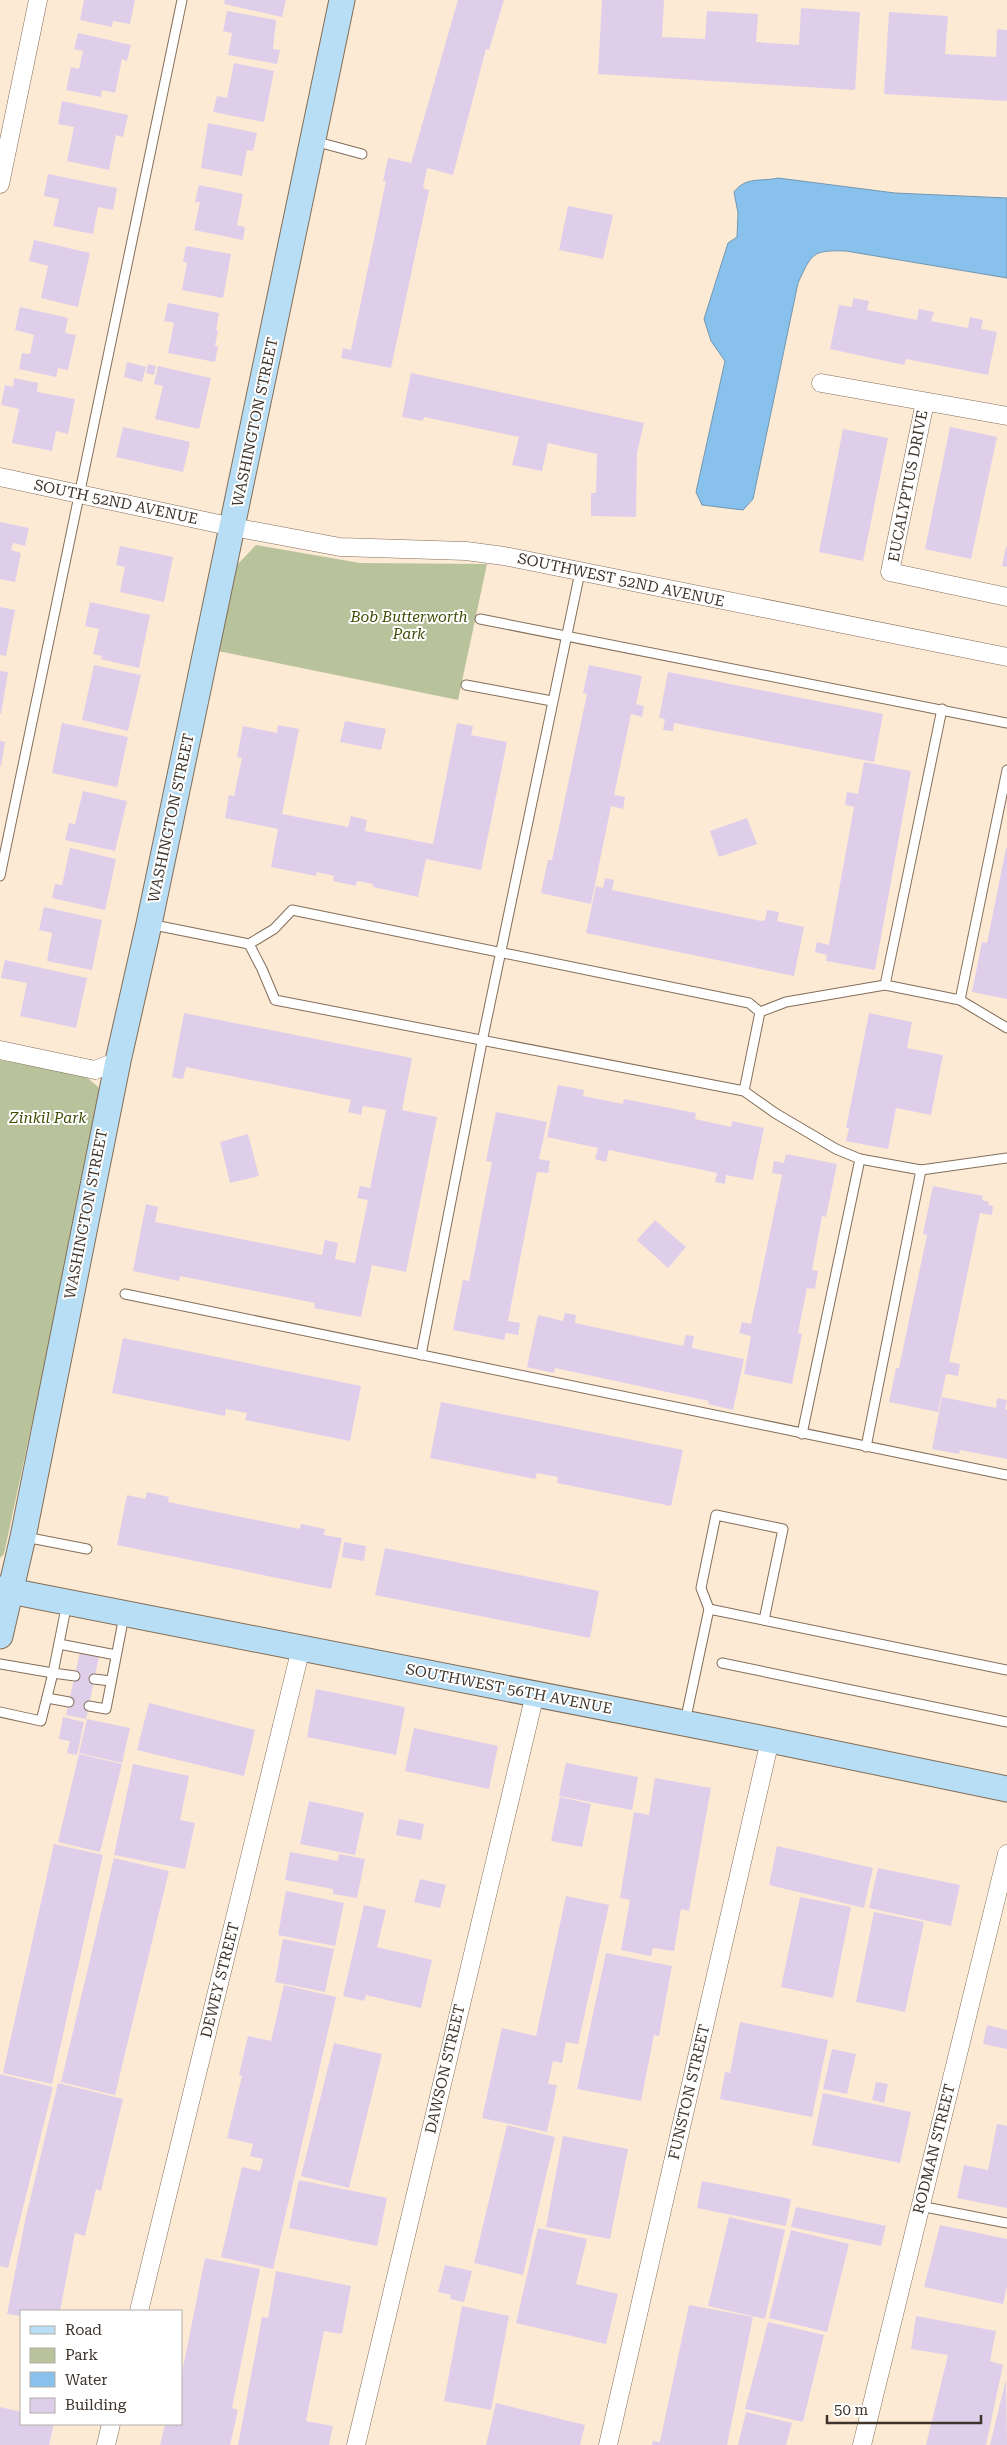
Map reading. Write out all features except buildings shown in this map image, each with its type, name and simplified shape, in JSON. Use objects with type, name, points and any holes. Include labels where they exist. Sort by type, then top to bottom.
[{"type":"street","points":[[0,184],[38,0]]},
{"type":"street","name":"WASHINGTON STREET","points":[[0,1636],[5,1590],[23,1537],[118,1060],[149,924],[233,527],[342,0]]},
{"type":"street","name":"EUCALYPTUS DRIVE","points":[[821,383],[1007,416]]},
{"type":"street","name":"EUCALYPTUS DRIVE","points":[[925,402],[890,572],[1007,597]]},
{"type":"street","name":"SOUTH 52ND AVENUE","points":[[0,477],[233,527]]},
{"type":"street","name":"SOUTHWEST 52ND AVENUE","points":[[233,527],[340,547],[466,551],[504,556],[1007,657]]},
{"type":"street","points":[[0,1050],[95,1070],[118,1060]]},
{"type":"street","name":"SOUTHWEST 56TH AVENUE","points":[[5,1590],[125,1615],[685,1723],[1007,1789]]},
{"type":"street","name":"DEWEY STREET","points":[[139,2310],[301,1648]]},
{"type":"street","name":"DAWSON STREET","points":[[356,2445],[535,1694]]},
{"type":"street","name":"FUNSTON STREET","points":[[608,2445],[770,1740]]},
{"type":"street","name":"RODMAN STREET","points":[[862,2445],[1007,1854]]},
{"type":"street","points":[[106,2445],[111,2425]]},
{"type":"lane","points":[[0,876],[182,0]]},
{"type":"lane","points":[[313,141],[362,154]]},
{"type":"lane","points":[[421,1355],[500,952],[580,572]]},
{"type":"lane","points":[[480,619],[1007,723]]},
{"type":"lane","points":[[466,685],[552,701]]},
{"type":"lane","points":[[885,985],[942,709]]},
{"type":"lane","points":[[960,1000],[1007,770]]},
{"type":"lane","points":[[149,924],[249,944],[274,929],[292,910],[749,1003],[760,1012]]},
{"type":"lane","points":[[249,944],[275,1000],[482,1042],[744,1091],[775,1113],[836,1150],[860,1159],[921,1170],[1007,1158]]},
{"type":"lane","points":[[760,1012],[786,1002],[885,985],[960,1000],[1007,1028]]},
{"type":"lane","points":[[744,1091],[760,1012]]},
{"type":"lane","points":[[802,1434],[860,1159]]},
{"type":"lane","points":[[866,1447],[921,1170]]},
{"type":"lane","points":[[125,1294],[1007,1475]]},
{"type":"lane","points":[[685,1723],[709,1609],[701,1588],[716,1515],[783,1529],[764,1620]]},
{"type":"lane","points":[[23,1537],[87,1550]]},
{"type":"lane","points":[[0,1712],[41,1721],[68,1602]]},
{"type":"lane","points":[[709,1609],[1007,1670]]},
{"type":"lane","points":[[89,1706],[106,1709],[125,1615]]},
{"type":"lane","points":[[59,1644],[116,1656]]},
{"type":"lane","points":[[722,1662],[1007,1722]]},
{"type":"lane","points":[[0,1664],[75,1676]]},
{"type":"lane","points":[[94,1679],[111,1682]]},
{"type":"lane","points":[[47,1698],[69,1702]]},
{"type":"lane","points":[[920,2206],[1007,2223]]},
{"type":"green space","name":"Bob Butterworth Park","points":[[256,545],[360,563],[487,564],[458,700],[218,651],[237,565]]},
{"type":"green space","name":"Zinkil Park","points":[[0,1060],[85,1076],[103,1091],[4,1554],[0,1558]]},
{"type":"water","points":[[778,178],[895,193],[1007,198],[1007,278],[846,251],[826,251],[814,255],[798,283],[753,499],[743,510],[702,505],[696,492],[725,361],[711,341],[704,319],[728,243],[737,237],[738,213],[734,192],[744,184],[754,180]]}]
